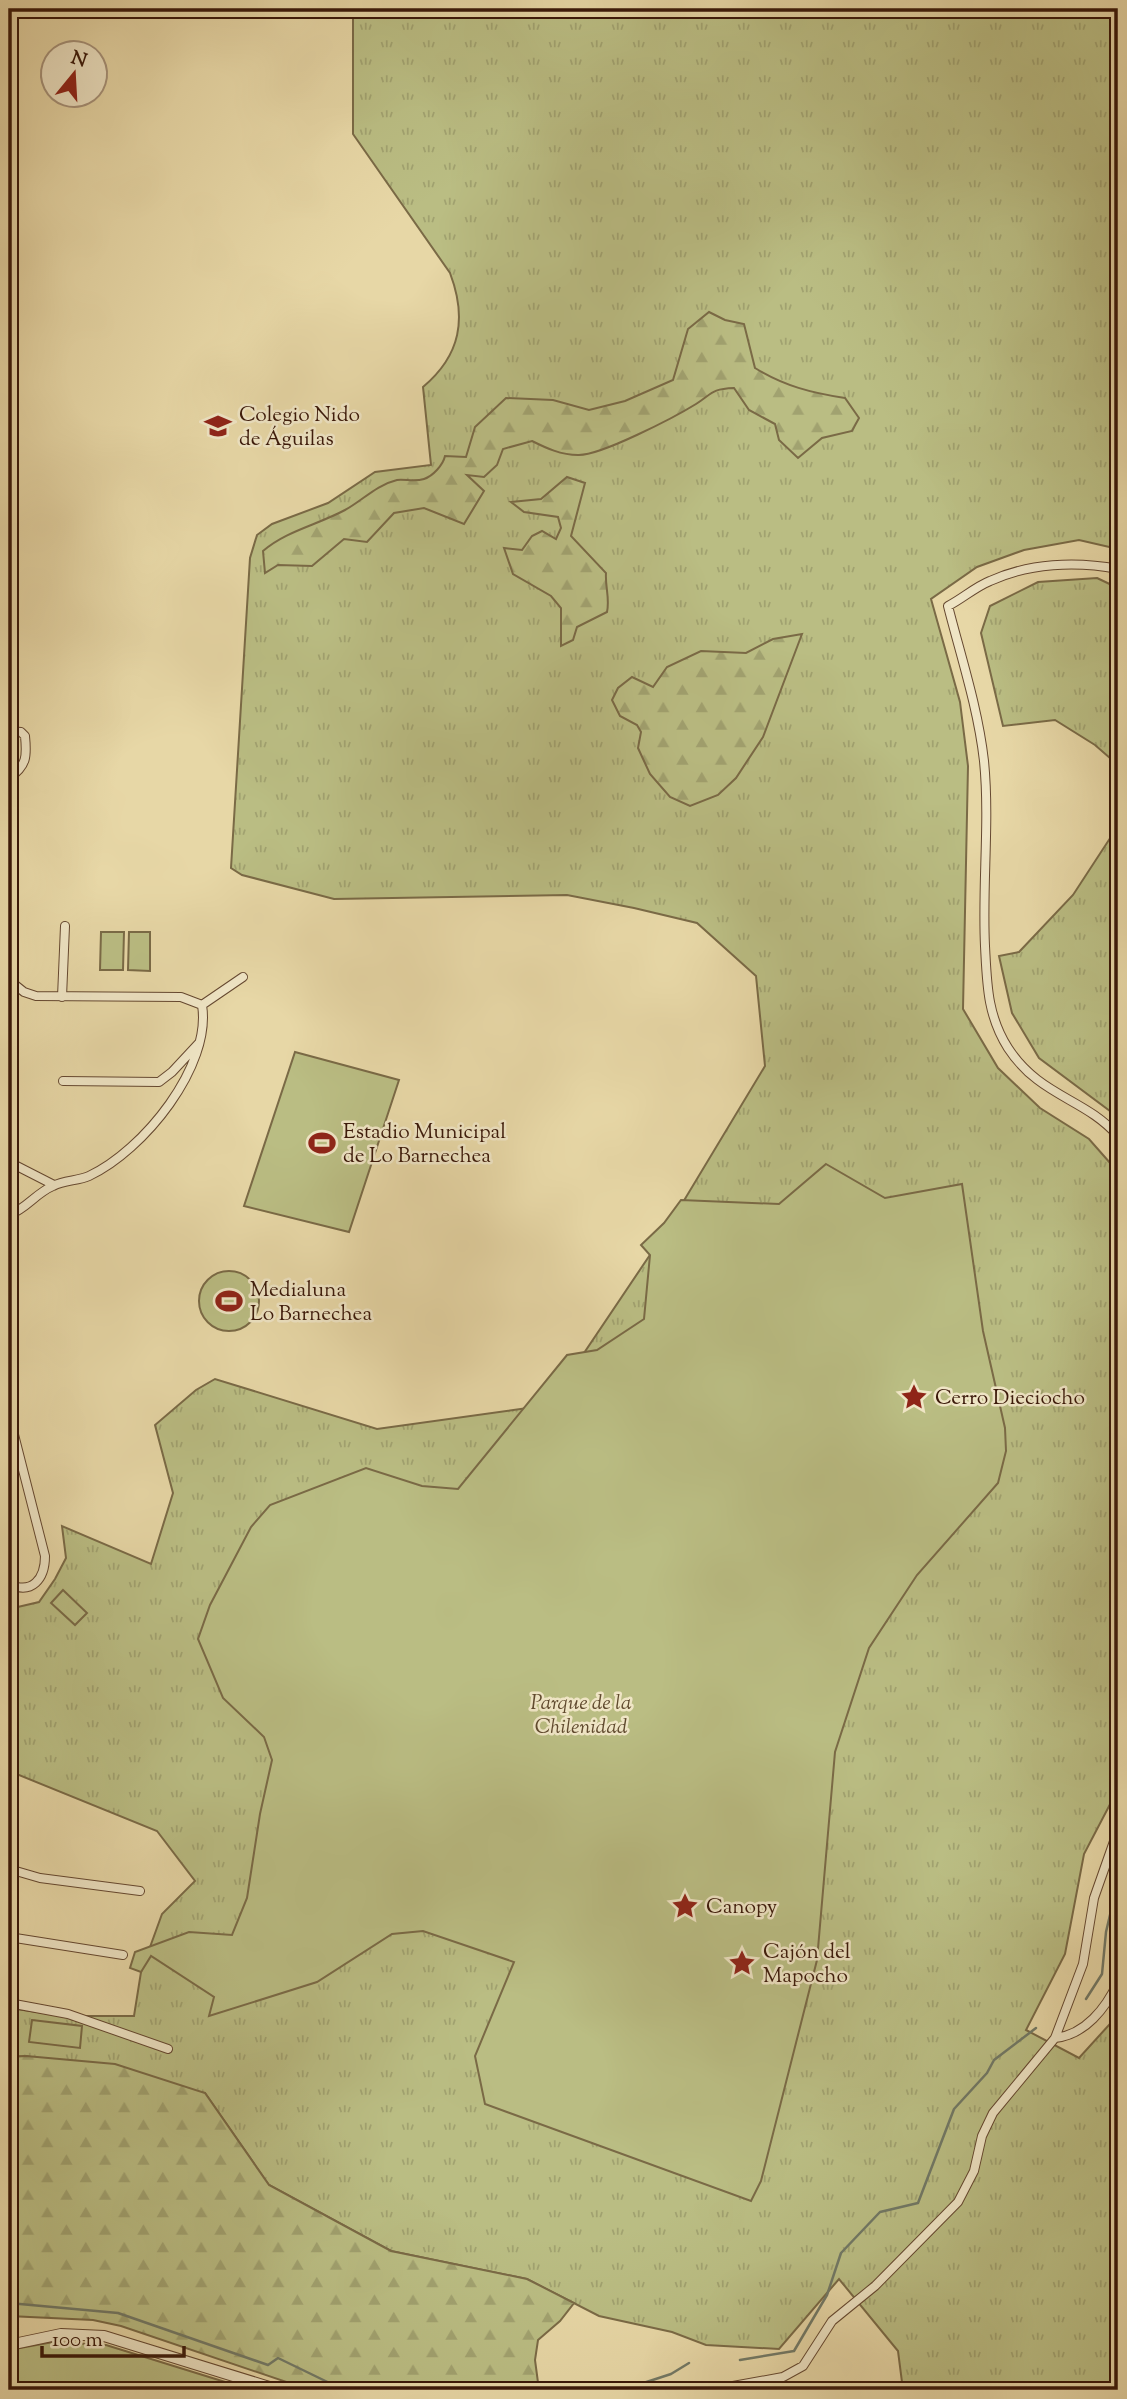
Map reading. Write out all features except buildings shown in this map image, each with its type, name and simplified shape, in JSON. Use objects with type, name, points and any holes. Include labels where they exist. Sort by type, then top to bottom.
[{"type":"street","points":[[1118,569],[1077,564],[1041,566],[988,582],[948,606],[976,714],[984,761],[985,967],[990,1008],[1007,1046],[1024,1068],[1045,1087],[1092,1114],[1118,1136]]},
{"type":"street","points":[[9,731],[17,731],[25,736],[25,761],[9,778]]},
{"type":"street","points":[[9,740],[9,750]]},
{"type":"street","points":[[62,996],[65,926]]},
{"type":"street","points":[[202,1005],[243,977]]},
{"type":"street","points":[[9,982],[29,994],[181,997],[202,1005]]},
{"type":"street","points":[[9,1215],[22,1211],[54,1185],[89,1176],[114,1160],[174,1101],[194,1063],[201,1041],[205,1020],[202,1005]]},
{"type":"street","points":[[63,1081],[159,1082],[201,1041]]},
{"type":"street","points":[[9,1162],[54,1185]]},
{"type":"street","points":[[9,1415],[41,1534],[45,1562],[41,1576],[34,1585],[23,1588],[9,1584]]},
{"type":"street","points":[[711,2390],[783,2376],[808,2361],[832,2321],[875,2286],[958,2202],[974,2171],[982,2136],[993,2113],[1055,2038],[1083,1964],[1099,1879],[1118,1830]]},
{"type":"street","points":[[9,1869],[40,1878],[140,1891]]},
{"type":"street","points":[[9,1937],[123,1955]]},
{"type":"street","points":[[1055,2038],[1069,2037],[1085,2027],[1102,2009],[1118,1982]]},
{"type":"street","points":[[9,2003],[68,2014],[168,2049]]},
{"type":"street","points":[[9,2345],[61,2334],[104,2336],[279,2390]]},
{"type":"green space","points":[[353,9],[1118,9],[1118,549],[1079,540],[1024,550],[977,567],[931,599],[960,702],[968,766],[963,1009],[998,1068],[1040,1108],[1089,1139],[1118,1172],[1118,1789],[1084,1854],[1065,1954],[1026,2030],[1079,2058],[1118,2015],[1118,2390],[903,2390],[898,2351],[839,2279],[779,2349],[706,2345],[672,2332],[599,2316],[527,2279],[391,2251],[269,2185],[205,2093],[26,2056],[9,2057],[9,2008],[66,2016],[134,2016],[141,1972],[162,1914],[195,1881],[157,1831],[14,1773],[9,1762],[9,1609],[39,1602],[55,1579],[66,1558],[62,1526],[151,1564],[173,1493],[155,1425],[196,1390],[215,1379],[377,1429],[549,1405],[662,1237],[765,1066],[756,976],[697,923],[567,895],[334,899],[242,875],[231,868],[250,558],[257,535],[272,524],[328,503],[375,472],[431,465],[423,387],[446,362],[457,335],[458,305],[450,273],[353,134]]},
{"type":"green space","points":[[709,312],[725,320],[744,324],[755,368],[798,388],[845,398],[859,418],[852,431],[822,438],[798,458],[779,440],[775,424],[749,410],[734,388],[721,389],[655,426],[589,454],[566,454],[532,441],[503,449],[497,465],[484,477],[467,475],[484,491],[464,524],[424,508],[394,513],[367,542],[344,539],[312,566],[278,565],[265,573],[263,551],[282,538],[345,510],[389,482],[427,478],[440,466],[445,456],[466,457],[475,427],[506,398],[553,400],[589,410],[625,401],[673,380],[688,329]]},
{"type":"green space","points":[[567,477],[585,483],[571,536],[606,573],[608,602],[607,612],[577,627],[573,640],[561,646],[561,608],[551,596],[513,574],[504,548],[522,550],[532,536],[542,531],[556,539],[561,528],[558,517],[524,512],[511,502],[541,499]]},
{"type":"green space","points":[[1097,578],[1118,588],[1118,765],[1095,745],[1055,720],[1003,726],[981,633],[990,606],[1038,582]]},
{"type":"green space","points":[[802,634],[763,737],[736,778],[718,795],[690,806],[670,797],[650,774],[638,748],[641,732],[637,725],[620,716],[612,700],[618,688],[632,677],[653,687],[667,667],[701,651],[746,653],[773,639]]},
{"type":"green space","points":[[1118,826],[1118,1117],[1039,1058],[1012,1013],[999,956],[1019,952],[1073,895]]},
{"type":"green space","points":[[101,932],[124,932],[123,970],[100,970]]},
{"type":"green space","points":[[129,932],[150,932],[150,971],[128,970]]},
{"type":"green space","name":"Estadio Municipal de Lo Barnechea","points":[[295,1052],[399,1080],[349,1232],[244,1206]]},
{"type":"green space","name":"Parque de la Chilenidad","points":[[826,1164],[885,1198],[962,1184],[983,1331],[1005,1428],[1006,1451],[998,1483],[917,1575],[869,1648],[835,1752],[817,1960],[761,2181],[751,2201],[485,2104],[475,2056],[514,1962],[423,1931],[392,1934],[317,1982],[209,2016],[214,1997],[151,1956],[141,1972],[130,1968],[135,1952],[189,1932],[232,1935],[247,1898],[260,1814],[272,1760],[264,1737],[223,1698],[198,1639],[210,1605],[251,1527],[270,1505],[366,1468],[422,1486],[458,1489],[567,1355],[597,1350],[644,1319],[650,1255],[641,1245],[664,1223],[681,1200],[779,1204]]},
{"type":"green space","name":"Medialuna Lo Barnechea","points":[[223,1271],[235,1271],[254,1284],[259,1301],[257,1313],[246,1326],[235,1331],[223,1331],[204,1318],[199,1307],[199,1295],[212,1276]]},
{"type":"green space","points":[[63,1590],[87,1613],[75,1625],[51,1603]]},
{"type":"green space","points":[[32,2020],[82,2026],[80,2048],[29,2042]]},
{"type":"green space","points":[[26,2056],[115,2064],[205,2093],[269,2185],[391,2251],[527,2279],[574,2303],[560,2321],[538,2340],[535,2360],[539,2390],[310,2390],[121,2326],[93,2320],[9,2316],[9,2057]]},
{"type":"green space","points":[[53,2342],[106,2345],[251,2390],[9,2390],[9,2350]]},
{"type":"waterway","points":[[1086,1999],[1102,1974],[1106,1932],[1118,1881]]},
{"type":"waterway","points":[[740,2360],[794,2351],[827,2295],[841,2253],[880,2212],[918,2203],[954,2109],[987,2073],[994,2060],[1036,2028]]},
{"type":"waterway","points":[[9,2303],[118,2313],[268,2365],[278,2358],[344,2390]]},
{"type":"waterway","points":[[622,2390],[671,2374],[689,2363]]},
{"type":"place","name":"Colegio Nido de Águilas","points":[[218,426]]},
{"type":"place","name":"Estadio Municipal de Lo Barnechea","points":[[322,1143]]},
{"type":"place","name":"Medialuna Lo Barnechea","points":[[229,1301]]},
{"type":"place","name":"Cerro Dieciocho","points":[[914,1397]]},
{"type":"place","name":"Canopy","points":[[685,1906]]},
{"type":"place","name":"Cajón del Mapocho","points":[[742,1963]]}]
